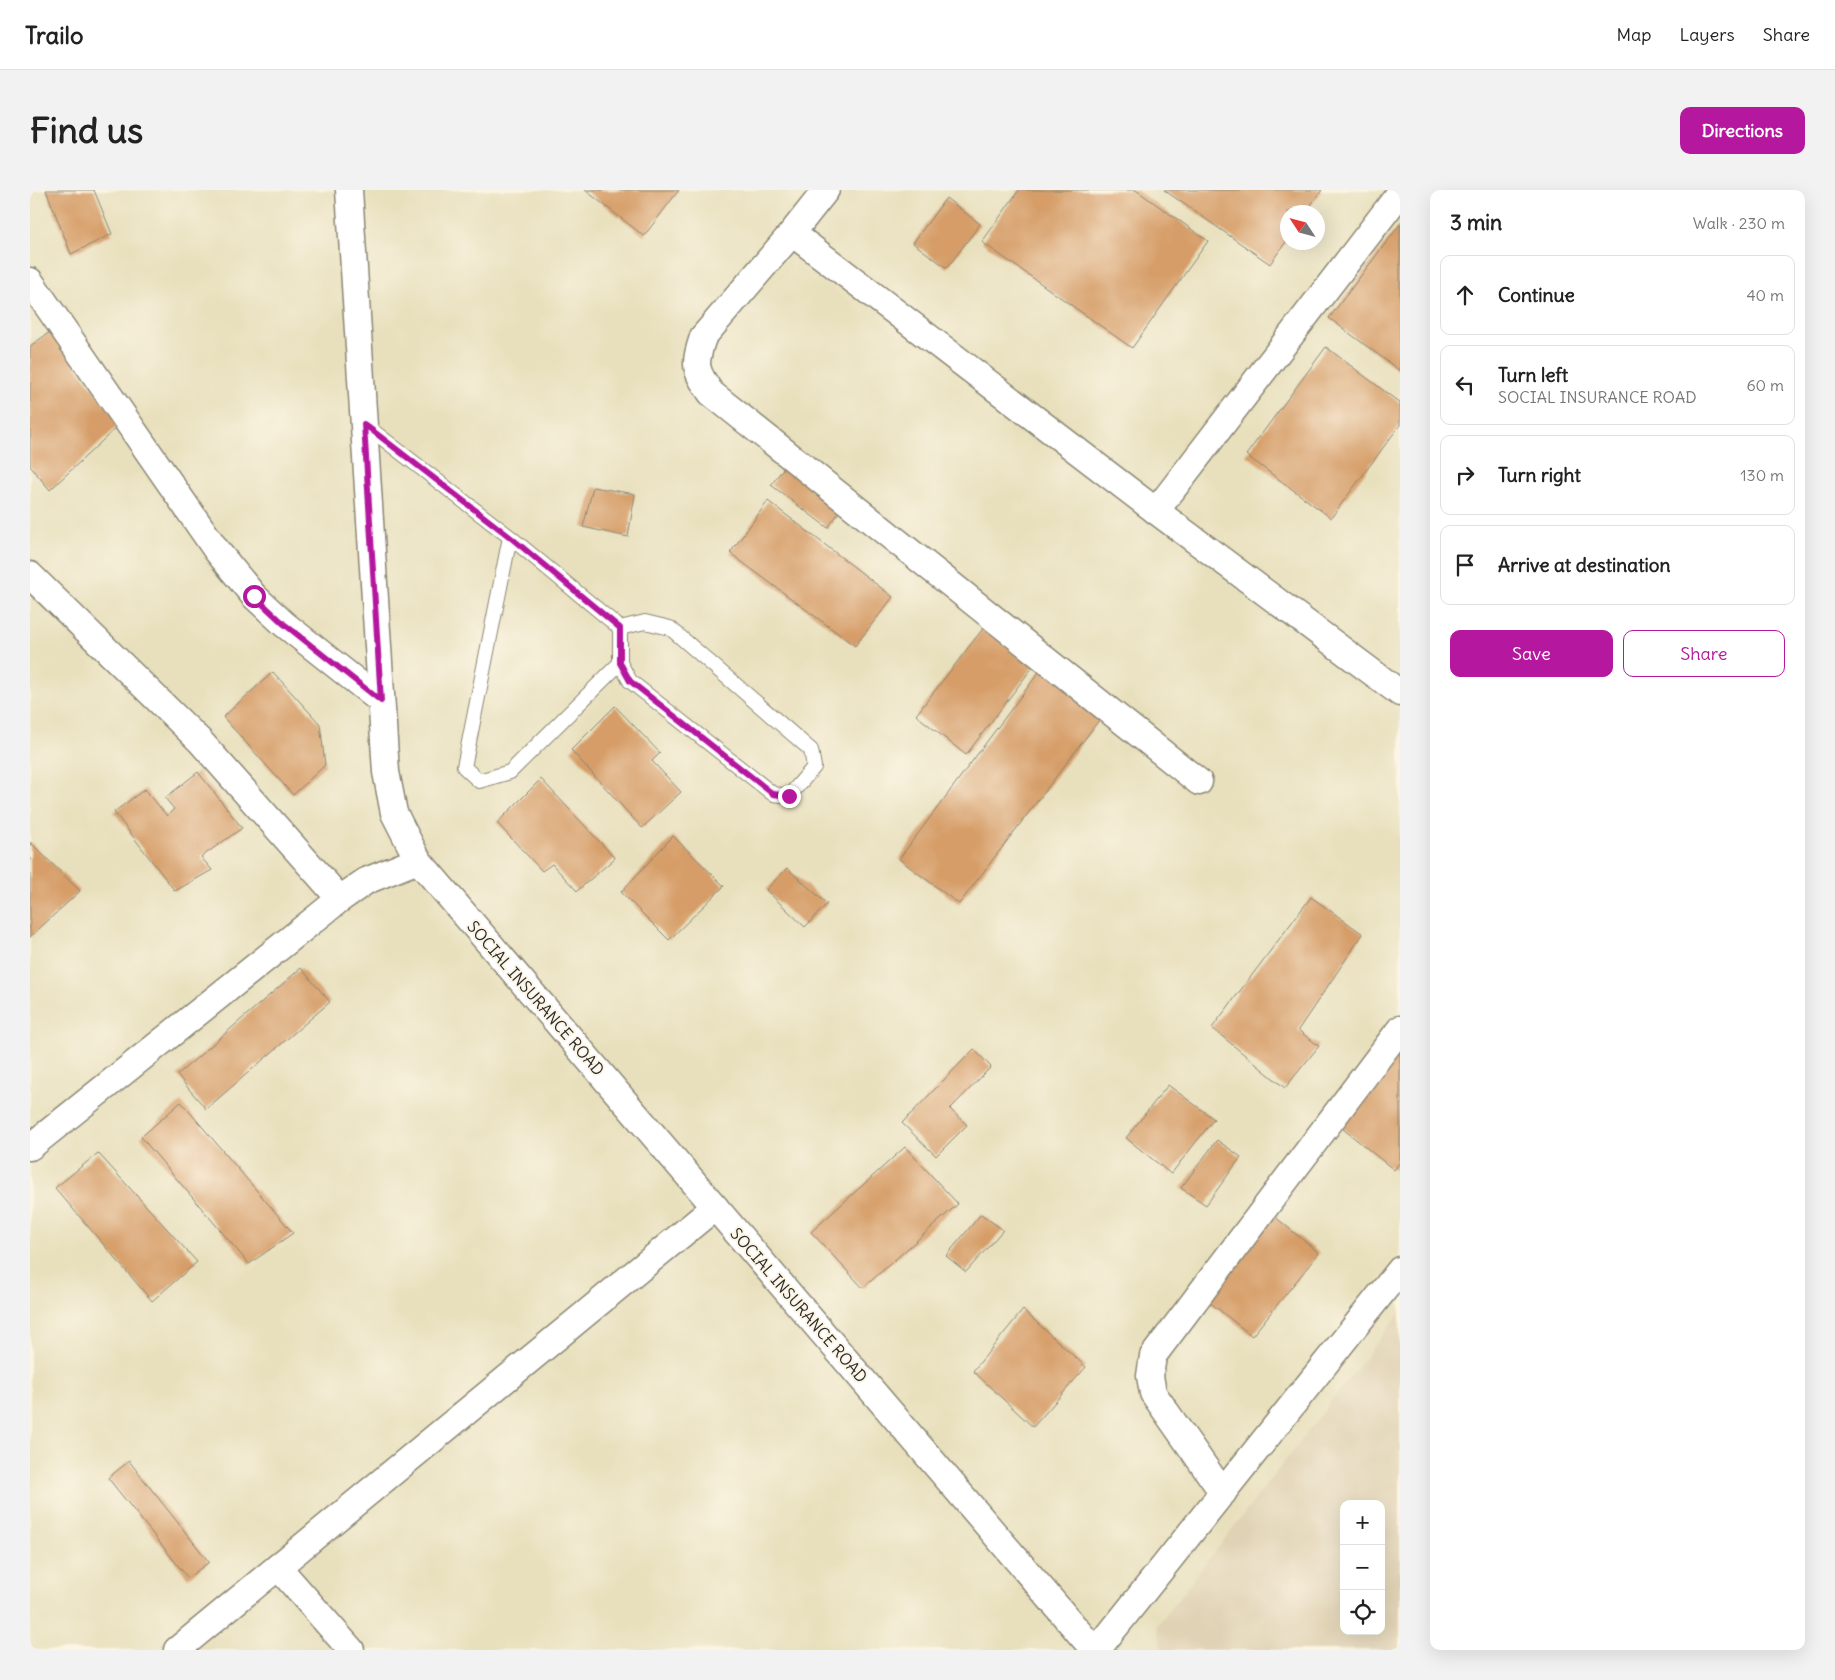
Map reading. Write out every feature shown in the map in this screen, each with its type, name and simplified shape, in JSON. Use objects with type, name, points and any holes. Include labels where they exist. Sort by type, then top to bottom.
[{"type":"street","name":"SOCIAL INSURANCE ROAD","points":[[349,190],[386,772],[394,813],[418,860],[1096,1650]]},
{"type":"street","points":[[826,190],[792,234],[703,337],[696,358],[698,375],[711,393],[1199,782]]},
{"type":"street","points":[[1156,511],[1400,193]]},
{"type":"street","points":[[792,234],[1156,511],[1400,693]]},
{"type":"street","points":[[30,281],[217,551],[254,596],[284,624],[381,701]]},
{"type":"street","points":[[30,575],[200,741],[340,899]]},
{"type":"street","points":[[30,1147],[340,899],[366,881],[418,860]]},
{"type":"street","points":[[1222,1493],[1154,1393],[1150,1376],[1152,1356],[1400,1029]]},
{"type":"street","points":[[177,1650],[715,1207]]},
{"type":"street","points":[[1096,1650],[1400,1270]]},
{"type":"street","points":[[278,1567],[351,1650]]},
{"type":"lane","points":[[364,424],[510,537],[620,628]]},
{"type":"lane","points":[[510,537],[464,767],[479,781],[510,772],[620,663]]},
{"type":"lane","points":[[645,622],[670,628],[812,750],[814,767],[789,796],[773,794],[630,681],[620,663],[620,628],[645,622]]},
{"type":"shaded area","points":[[1400,1313],[1400,1650],[1162,1650],[1157,1626]]},
{"type":"building","points":[[46,190],[94,190],[112,234],[71,254]]},
{"type":"building","points":[[585,190],[679,190],[644,236]]},
{"type":"building","points":[[1019,190],[1136,190],[1208,241],[1132,348],[982,242]]},
{"type":"building","points":[[1164,190],[1322,190],[1311,205],[1280,205],[1280,250],[1270,264]]},
{"type":"building","points":[[946,198],[980,224],[947,268],[913,243]]},
{"type":"building","points":[[1400,224],[1400,371],[1329,318]]},
{"type":"building","points":[[50,332],[120,424],[50,490],[30,466],[30,346]]},
{"type":"building","points":[[1326,347],[1400,403],[1400,425],[1331,518],[1246,455]]},
{"type":"building","points":[[785,466],[839,512],[828,528],[771,485]]},
{"type":"building","points":[[593,487],[635,494],[628,537],[583,527]]},
{"type":"building","points":[[768,501],[893,597],[855,646],[730,553]]},
{"type":"building","points":[[985,626],[1035,664],[966,755],[916,715]]},
{"type":"building","points":[[1042,668],[1103,715],[959,904],[899,859]]},
{"type":"building","points":[[273,672],[320,724],[325,765],[293,795],[223,717]]},
{"type":"building","points":[[615,706],[660,753],[652,761],[681,792],[642,828],[571,750]]},
{"type":"building","points":[[198,772],[242,828],[201,857],[212,870],[175,891],[114,812],[145,789],[167,816],[174,809],[165,798]]},
{"type":"building","points":[[541,779],[615,858],[577,891],[552,864],[542,871],[497,823]]},
{"type":"building","points":[[673,836],[724,886],[669,940],[621,892]]},
{"type":"building","points":[[30,842],[80,891],[30,937]]},
{"type":"building","points":[[787,868],[827,904],[805,927],[766,890]]},
{"type":"building","points":[[1311,897],[1363,934],[1298,1030],[1319,1046],[1285,1088],[1212,1028]]},
{"type":"building","points":[[301,968],[330,1002],[206,1109],[177,1075]]},
{"type":"building","points":[[1400,1041],[1400,1162],[1394,1170],[1337,1124]]},
{"type":"building","points":[[974,1049],[991,1067],[950,1109],[967,1125],[936,1156],[902,1123]]},
{"type":"building","points":[[1168,1085],[1214,1119],[1171,1174],[1126,1138]]},
{"type":"building","points":[[181,1102],[293,1233],[249,1264],[141,1137]]},
{"type":"building","points":[[1217,1140],[1241,1157],[1206,1205],[1181,1188]]},
{"type":"building","points":[[905,1147],[958,1204],[863,1288],[811,1232]]},
{"type":"building","points":[[98,1153],[197,1262],[152,1301],[55,1188]]},
{"type":"building","points":[[981,1214],[1003,1230],[966,1272],[946,1256]]},
{"type":"building","points":[[1274,1216],[1319,1253],[1252,1336],[1208,1301]]},
{"type":"building","points":[[1023,1310],[1086,1367],[1033,1427],[973,1371]]},
{"type":"building","points":[[129,1461],[209,1562],[188,1578],[108,1478]]},
{"type":"route","points":[[254,596],[284,624],[381,701],[364,424],[510,537],[620,628],[620,663],[630,681],[773,794],[789,796]]}]
